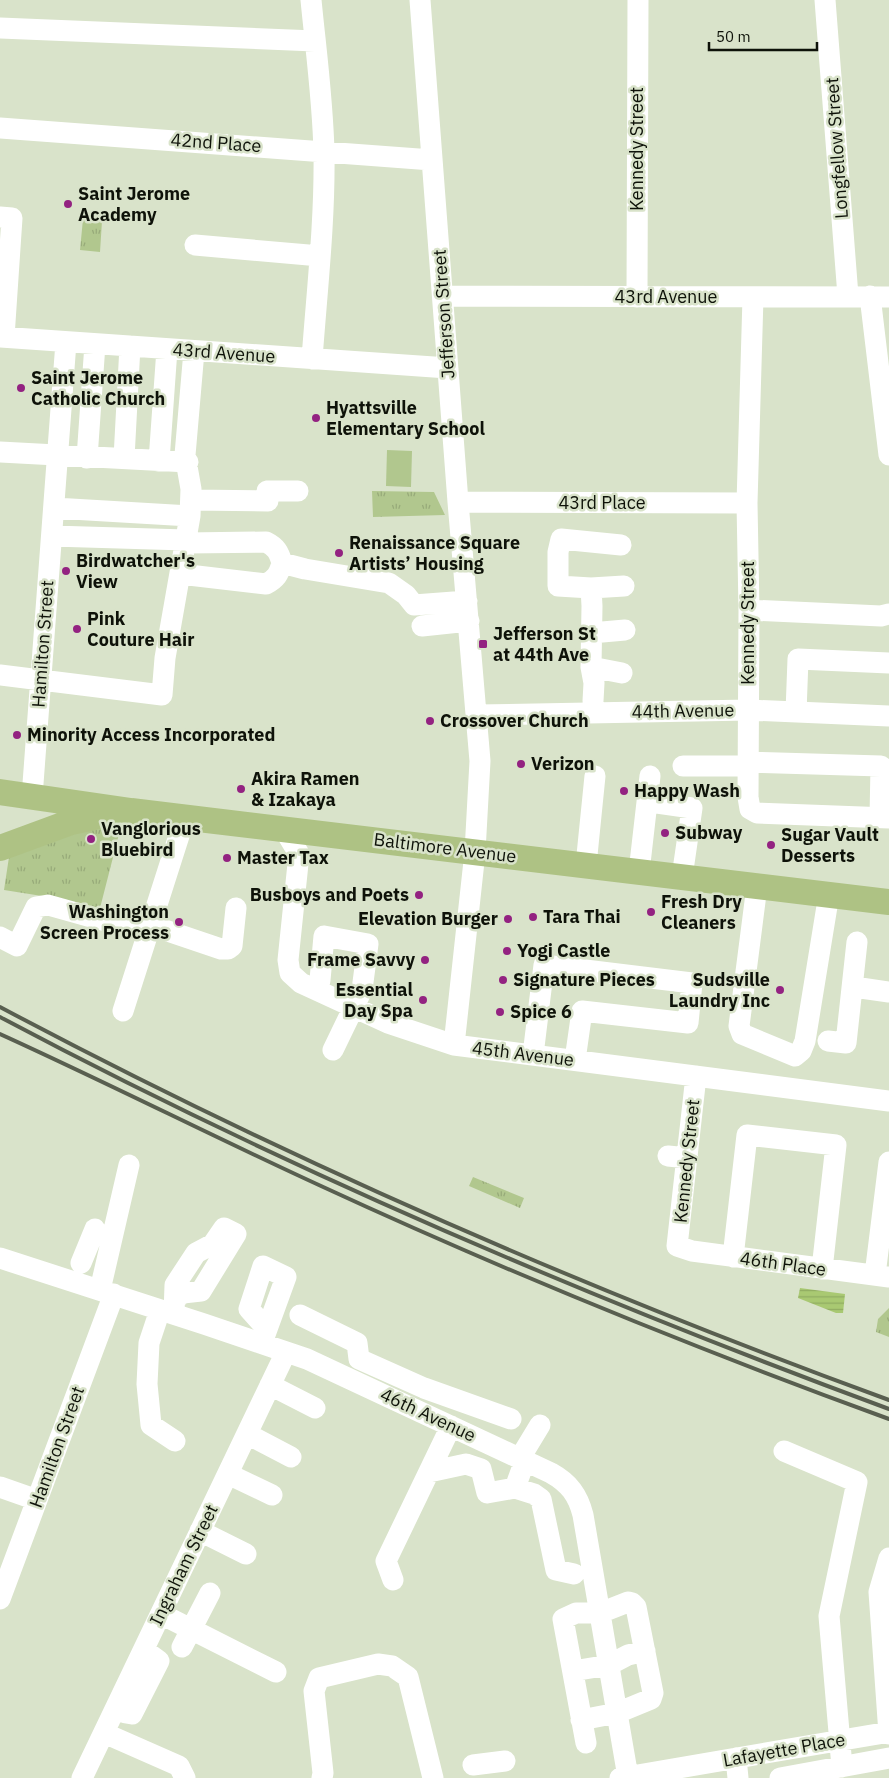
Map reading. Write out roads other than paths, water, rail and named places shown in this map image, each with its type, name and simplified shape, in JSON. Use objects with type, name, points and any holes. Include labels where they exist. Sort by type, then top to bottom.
[{"type":"main road","name":"Baltimore Avenue","points":[[1,799],[32,797],[130,811],[889,902]]},
{"type":"main road","points":[[0,848],[71,822],[130,811]]},
{"type":"street","points":[[312,0],[324,151],[324,190],[312,359]]},
{"type":"street","name":"Jefferson Street","points":[[420,0],[458,502],[480,761],[475,852],[454,1045]]},
{"type":"street","name":"Kennedy Street","points":[[637,297],[638,0]]},
{"type":"street","name":"Longfellow Street","points":[[826,0],[848,296]]},
{"type":"street","points":[[0,28],[315,41]]},
{"type":"street","name":"42nd Place","points":[[0,128],[432,160]]},
{"type":"street","points":[[0,217],[12,218],[2,337]]},
{"type":"street","points":[[196,244],[320,256]]},
{"type":"street","name":"43rd Avenue","points":[[443,296],[879,296]]},
{"type":"street","points":[[879,296],[889,455]]},
{"type":"street","name":"Kennedy Street","points":[[753,297],[747,503],[749,610],[748,797],[750,809],[757,813],[885,818]]},
{"type":"street","name":"43rd Avenue","points":[[2,337],[448,368]]},
{"type":"street","name":"Hamilton Street","points":[[32,797],[66,342]]},
{"type":"street","points":[[87,458],[94,344]]},
{"type":"street","points":[[124,458],[130,346]]},
{"type":"street","points":[[160,461],[167,349]]},
{"type":"street","points":[[0,675],[162,695],[165,658],[191,508],[192,489],[186,455],[194,351]]},
{"type":"street","points":[[0,452],[188,462]]},
{"type":"street","points":[[54,508],[191,508],[268,501],[267,491],[298,491]]},
{"type":"street","name":"43rd Place","points":[[458,502],[747,503]]},
{"type":"street","points":[[52,536],[186,542],[266,542],[279,553],[282,563],[279,574],[273,581],[266,584],[180,574]]},
{"type":"street","points":[[621,545],[561,539],[558,552],[558,586],[591,588],[624,586]]},
{"type":"street","points":[[282,563],[305,569],[389,583],[406,595],[414,604],[468,611]]},
{"type":"street","points":[[591,588],[593,702]]},
{"type":"street","points":[[749,610],[889,616]]},
{"type":"street","points":[[422,626],[468,611]]},
{"type":"street","points":[[591,633],[625,630]]},
{"type":"street","points":[[796,712],[798,659],[889,663]]},
{"type":"street","points":[[591,667],[622,673]]},
{"type":"street","name":"44th Avenue","points":[[477,715],[748,710],[889,716]]},
{"type":"street","points":[[683,766],[748,764],[881,766],[885,818]]},
{"type":"street","points":[[586,865],[595,776]]},
{"type":"street","points":[[639,872],[650,776]]},
{"type":"street","points":[[657,803],[692,808],[682,877]]},
{"type":"street","points":[[123,1012],[184,817]]},
{"type":"street","points":[[284,829],[299,854],[324,834]]},
{"type":"street","name":"45th Avenue","points":[[299,854],[288,960],[290,974],[301,983],[388,1023],[454,1045],[889,1101]]},
{"type":"street","points":[[757,886],[739,1026],[742,1034],[795,1056],[801,1051],[805,1041],[829,894]]},
{"type":"street","points":[[0,938],[17,946],[36,907],[48,905],[149,929],[220,949],[228,949],[232,946],[236,908]]},
{"type":"street","points":[[318,990],[324,936],[368,944],[362,990],[333,1050]]},
{"type":"street","points":[[828,1041],[846,1043],[854,987],[857,942]]},
{"type":"street","points":[[533,1055],[544,965],[692,983],[688,1023],[582,1011],[575,1060]]},
{"type":"street","points":[[854,987],[889,992]]},
{"type":"street","name":"Kennedy Street","points":[[677,1246],[678,1157],[696,1076]]},
{"type":"street","points":[[733,1257],[747,1135],[836,1145],[822,1269]]},
{"type":"street","points":[[882,1276],[889,1162]]},
{"type":"street","name":"Hamilton Street","points":[[0,1599],[37,1500],[107,1292],[107,1260],[129,1165]]},
{"type":"street","points":[[95,1229],[84,1258],[107,1260]]},
{"type":"street","name":"46th Place","points":[[677,1246],[692,1252],[882,1276]]},
{"type":"street","name":"46th Avenue","points":[[0,1258],[107,1292],[170,1307],[264,1336],[286,1352],[339,1373],[563,1480],[580,1502],[583,1515],[627,1777]]},
{"type":"street","points":[[170,1307],[150,1343],[147,1384],[151,1425],[175,1441]]},
{"type":"street","points":[[300,1315],[357,1343],[359,1359],[424,1388],[504,1416],[484,1441]]},
{"type":"street","name":"Ingraham Street","points":[[82,1778],[286,1352]]},
{"type":"street","points":[[270,1385],[315,1408]]},
{"type":"street","points":[[393,1580],[386,1561],[429,1472],[466,1403]]},
{"type":"street","points":[[515,1488],[522,1459],[540,1425]]},
{"type":"street","points":[[247,1434],[291,1457]]},
{"type":"street","points":[[784,1451],[857,1482],[829,1616],[842,1767]]},
{"type":"street","points":[[429,1472],[466,1464],[481,1469],[487,1493],[515,1488],[534,1494],[541,1499],[556,1570],[574,1574]]},
{"type":"street","points":[[228,1474],[272,1495]]},
{"type":"street","points":[[0,1488],[37,1500]]},
{"type":"street","points":[[200,1531],[246,1554]]},
{"type":"street","points":[[555,1564],[590,1557]]},
{"type":"street","points":[[889,1558],[878,1592],[889,1733]]},
{"type":"street","points":[[186,1639],[210,1593]]},
{"type":"street","points":[[581,1720],[617,1713],[651,1699],[653,1693],[645,1650],[636,1607],[632,1603],[628,1602],[600,1613],[576,1613],[563,1619],[581,1720],[586,1743]]},
{"type":"street","points":[[160,1614],[186,1639],[276,1672]]},
{"type":"street","points":[[573,1671],[609,1665],[628,1655],[645,1650]]},
{"type":"street","points":[[322,1778],[314,1691],[319,1678],[378,1664],[392,1666],[408,1677],[433,1778]]},
{"type":"street","points":[[104,1733],[179,1766],[185,1778]]},
{"type":"street","name":"Lafayette Place","points":[[627,1777],[737,1768],[790,1748],[889,1733]]},
{"type":"street","points":[[790,1748],[788,1777],[889,1758]]},
{"type":"street","points":[[473,1765],[500,1767]]},
{"type":"railway","points":[[0,1007],[217,1117],[438,1219],[662,1313],[889,1400]]},
{"type":"railway","points":[[0,1017],[217,1127],[438,1228],[662,1322],[889,1409]]},
{"type":"railway","points":[[0,1034],[281,1167],[461,1249],[603,1309],[889,1419]]},
{"type":"place","name":"Saint Jerome Academy","points":[[68,204]]},
{"type":"place","name":"Saint Jerome Catholic Church","points":[[21,388]]},
{"type":"place","name":"Hyattsville Elementary School","points":[[316,418]]},
{"type":"place","name":"Renaissance Square Artists’ Housing","points":[[339,553]]},
{"type":"place","name":"Birdwatcher's View","points":[[66,571]]},
{"type":"place","name":"Pink Couture Hair","points":[[77,629]]},
{"type":"place","name":"Jefferson St at 44th Ave","points":[[483,644]]},
{"type":"place","name":"Crossover Church","points":[[430,721]]},
{"type":"place","name":"Minority Access Incorporated","points":[[17,735]]},
{"type":"place","name":"Verizon","points":[[521,764]]},
{"type":"place","name":"Akira Ramen & Izakaya","points":[[241,789]]},
{"type":"place","name":"Happy Wash","points":[[624,791]]},
{"type":"place","name":"Subway","points":[[665,833]]},
{"type":"place","name":"Vanglorious Bluebird","points":[[91,839]]},
{"type":"place","name":"Sugar Vault Desserts","points":[[771,845]]},
{"type":"place","name":"Master Tax","points":[[227,858]]},
{"type":"place","name":"Busboys and Poets","points":[[419,895]]},
{"type":"place","name":"Fresh Dry Cleaners","points":[[651,912]]},
{"type":"place","name":"Tara Thai","points":[[533,917]]},
{"type":"place","name":"Elevation Burger","points":[[508,919]]},
{"type":"place","name":"Washington Screen Process","points":[[179,922]]},
{"type":"place","name":"Yogi Castle","points":[[507,951]]},
{"type":"place","name":"Frame Savvy","points":[[425,960]]},
{"type":"place","name":"Signature Pieces","points":[[503,980]]},
{"type":"place","name":"Sudsville Laundry Inc","points":[[780,990]]},
{"type":"place","name":"Essential Day Spa","points":[[423,1000]]},
{"type":"place","name":"Spice 6","points":[[500,1012]]}]
